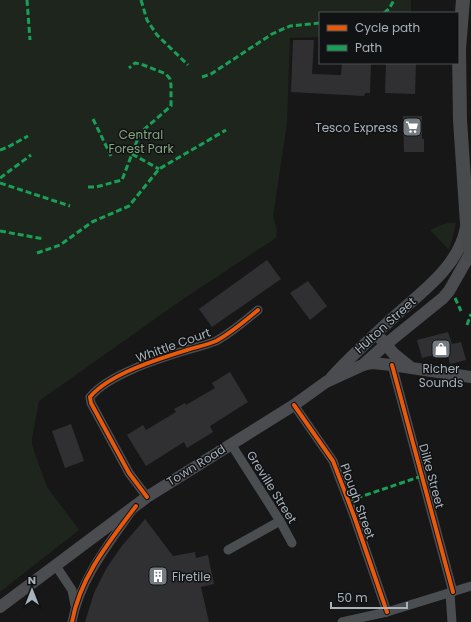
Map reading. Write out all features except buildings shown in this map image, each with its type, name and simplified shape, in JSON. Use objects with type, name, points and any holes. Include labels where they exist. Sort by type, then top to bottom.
[{"type":"main road","points":[[463,0],[459,49],[459,81],[460,120],[468,197],[469,260]]},
{"type":"main road","name":"Hulton Street","points":[[326,382],[352,355],[445,269],[460,248],[468,221]]},
{"type":"main road","name":"Hulton Street","points":[[445,269],[469,260]]},
{"type":"main road","name":"Hulton Street","points":[[363,365],[385,345],[443,298],[449,292],[469,260]]},
{"type":"main road","points":[[376,333],[385,345],[410,367]]},
{"type":"main road","name":"Town Road","points":[[0,607],[147,497],[294,405],[326,382],[363,365],[372,363],[410,367],[471,377]]},
{"type":"street","name":"Whittle Court","points":[[147,497],[129,473],[91,403],[90,398],[96,389],[128,372],[216,341],[240,325],[258,310]]},
{"type":"street","name":"Dilke Street","points":[[392,365],[452,593],[452,622]]},
{"type":"street","name":"Plough Street","points":[[294,405],[332,461],[354,516],[387,612]]},
{"type":"street","name":"Greville Street","points":[[231,444],[280,521],[292,543]]},
{"type":"street","points":[[72,622],[75,605],[91,570],[106,546],[136,506]]},
{"type":"street","points":[[228,550],[280,521]]},
{"type":"street","points":[[56,566],[72,590],[75,605]]},
{"type":"street","points":[[342,622],[387,612],[471,586]]},
{"type":"green space","name":"Central Forest Park","points":[[0,0],[411,0],[411,12],[319,12],[319,37],[290,38],[287,123],[273,217],[277,230],[276,238],[186,297],[39,401],[32,445],[47,487],[79,530],[0,592]]},
{"type":"green space","points":[[448,223],[456,223],[449,250],[430,230]]},
{"type":"marked path","points":[[27,0],[30,40]]},
{"type":"marked path","points":[[141,0],[147,20],[157,35],[188,65]]},
{"type":"marked path","points":[[385,12],[389,9],[394,0]]},
{"type":"marked path","points":[[202,77],[211,74],[272,34],[290,26],[319,23]]},
{"type":"marked path","points":[[88,187],[96,187],[122,180],[140,133],[171,106],[171,85],[170,79],[166,74],[135,63],[129,68]]},
{"type":"marked path","points":[[93,119],[111,156]]},
{"type":"marked path","points":[[37,253],[60,245],[92,222],[129,206],[159,169],[226,130]]},
{"type":"marked path","points":[[0,150],[28,136]]},
{"type":"marked path","points":[[132,154],[159,169]]},
{"type":"marked path","points":[[0,178],[31,155]]},
{"type":"marked path","points":[[0,183],[70,206]]},
{"type":"marked path","points":[[0,231],[44,239]]},
{"type":"marked path","points":[[455,298],[461,311]]},
{"type":"marked path","points":[[467,325],[471,314]]},
{"type":"marked path","points":[[348,501],[422,476]]},
{"type":"cycle path","points":[[147,497],[129,473],[91,403],[90,397],[98,389],[121,374],[162,358],[209,344],[222,338],[258,310]]},
{"type":"cycle path","points":[[392,365],[453,592]]},
{"type":"cycle path","points":[[294,405],[333,461],[354,516],[387,612]]},
{"type":"cycle path","points":[[72,622],[76,606],[89,575],[106,547],[136,506]]},
{"type":"place","name":"Tesco Express","points":[[412,127]]},
{"type":"place","name":"Richer Sounds","points":[[441,349]]},
{"type":"place","name":"Firetile","points":[[158,576]]}]
